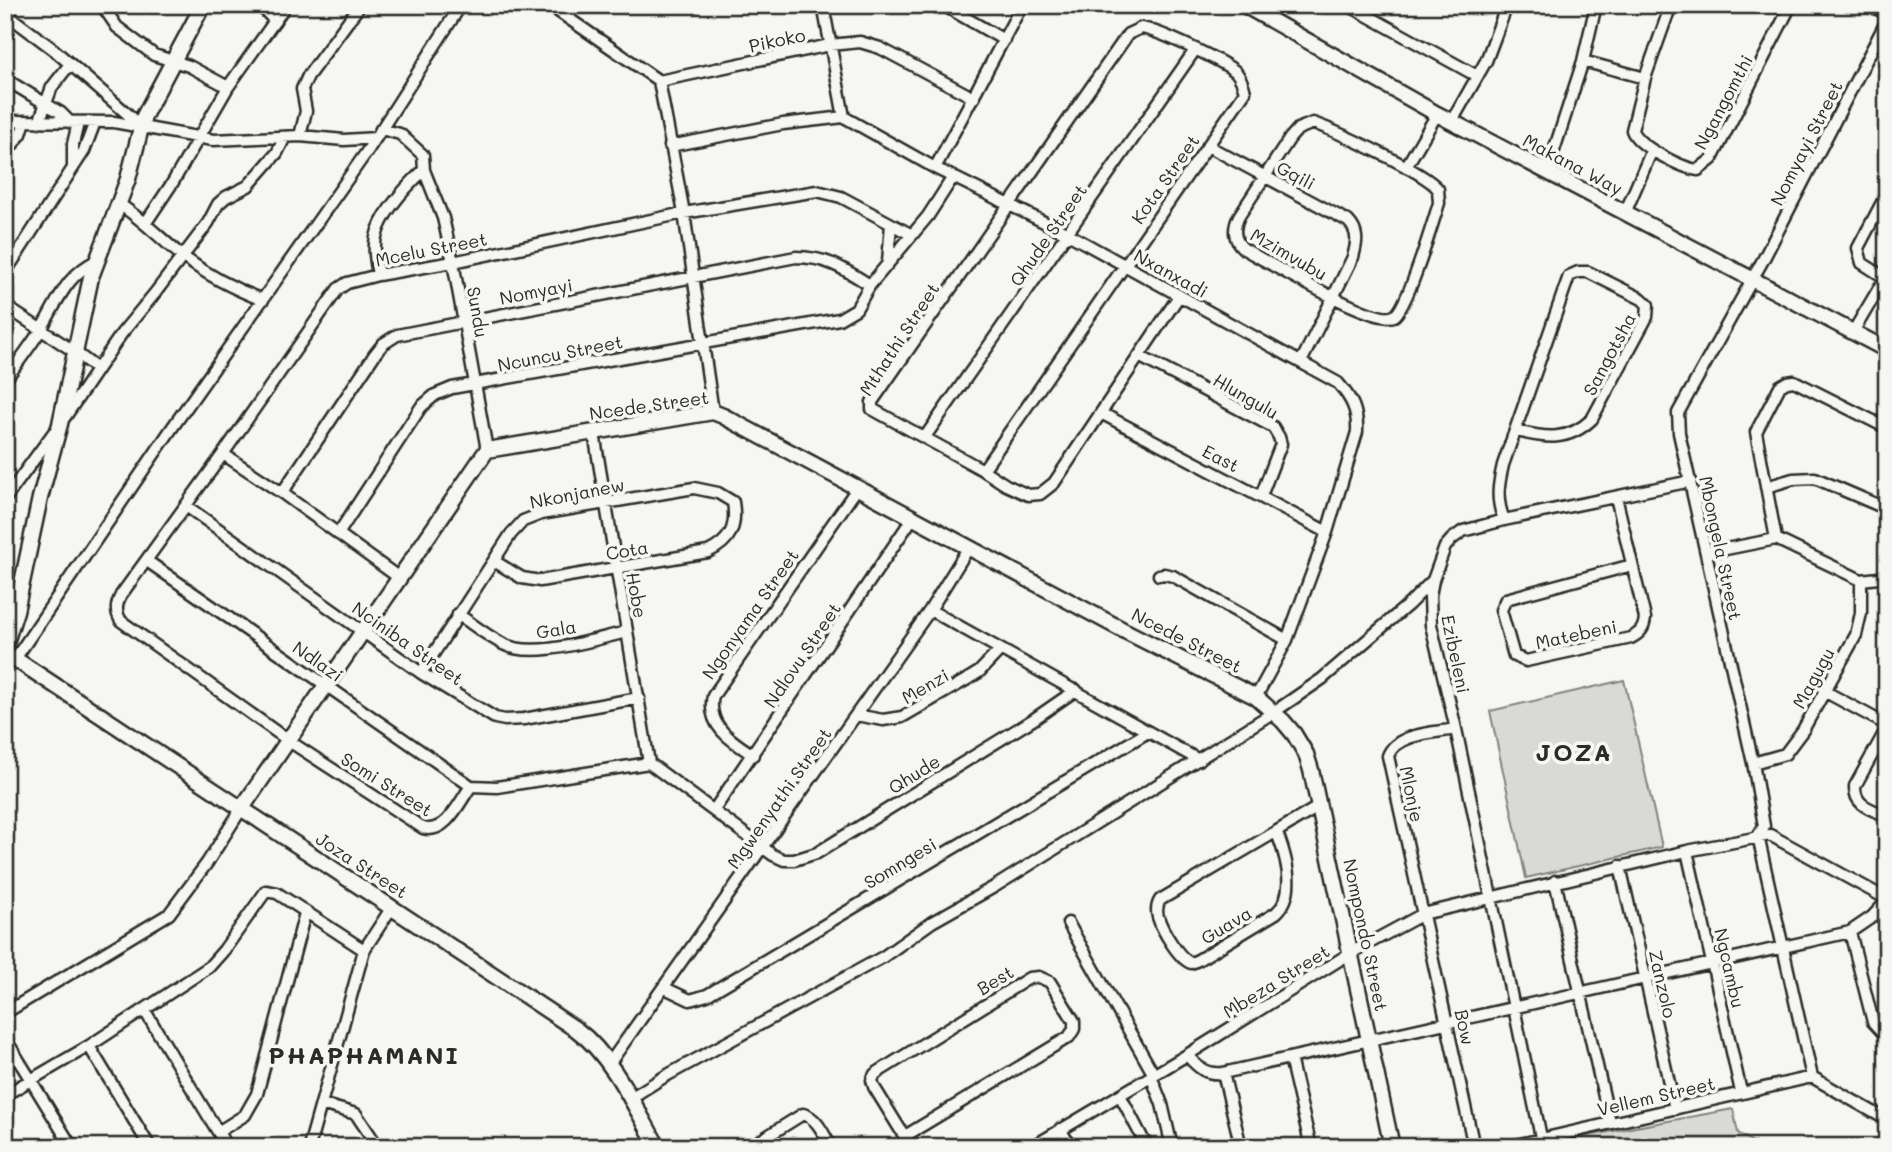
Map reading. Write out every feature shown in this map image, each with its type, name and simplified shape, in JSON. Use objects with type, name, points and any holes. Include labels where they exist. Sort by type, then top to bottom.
[{"type":"street","points":[[102,5],[117,27],[154,55],[189,66],[228,87]]},
{"type":"street","points":[[260,5],[275,21]]},
{"type":"street","points":[[145,224],[228,87],[286,5]]},
{"type":"street","points":[[300,136],[306,120],[302,89],[307,76],[360,5]]},
{"type":"street","points":[[10,658],[264,300],[379,133],[461,5]]},
{"type":"street","points":[[549,5],[659,81],[684,213],[713,412]]},
{"type":"street","points":[[675,5],[696,5]]},
{"type":"street","points":[[670,146],[783,124],[844,117],[823,5]]},
{"type":"street","points":[[943,5],[1004,40]]},
{"type":"street","points":[[935,168],[1022,5]]},
{"type":"street","name":"Makana Way","points":[[1244,5],[1437,114],[1887,350]]},
{"type":"street","points":[[1452,121],[1492,46],[1507,5]]},
{"type":"street","points":[[1547,172],[1583,61],[1596,5]]},
{"type":"street","name":"Ngangomthi","points":[[1671,5],[1645,78],[1632,130],[1637,140],[1693,170],[1698,170],[1712,159],[1791,5]]},
{"type":"street","points":[[1870,5],[1887,14]]},
{"type":"street","points":[[1353,6],[1477,76]]},
{"type":"street","points":[[5,646],[16,611],[40,498],[60,424],[91,277],[120,204],[144,116],[198,7]]},
{"type":"street","points":[[5,13],[70,64],[141,126]]},
{"type":"street","name":"Nomyayi Street","points":[[1752,280],[1887,20]]},
{"type":"street","name":"Kota Street","points":[[983,470],[1245,92],[1242,81],[1233,70],[1195,50],[1147,29],[1136,29],[1128,34]]},
{"type":"street","name":"Mthathi Street","points":[[1128,34],[872,401],[872,409],[1006,485],[1028,495],[1040,494],[1054,483],[1179,296]]},
{"type":"street","name":"Pikoko","points":[[659,81],[830,45],[868,43],[974,98]]},
{"type":"street","name":"Qhude Street","points":[[925,437],[1195,50]]},
{"type":"street","points":[[1583,61],[1645,78]]},
{"type":"street","points":[[39,122],[52,87],[70,64]]},
{"type":"street","points":[[5,79],[75,123]]},
{"type":"street","points":[[1406,167],[1437,114]]},
{"type":"street","name":"Nxanxadi","points":[[844,117],[935,168],[1068,234],[1301,362],[1338,383],[1350,396],[1357,418],[1357,432],[1327,532],[1287,639],[1256,697]]},
{"type":"street","points":[[5,121],[114,122],[213,140],[300,136],[344,140],[379,133]]},
{"type":"street","points":[[5,154],[21,134],[25,121]]},
{"type":"street","points":[[5,273],[84,151],[95,122]]},
{"type":"street","points":[[73,168],[75,123]]},
{"type":"street","name":"Mzimvubu","points":[[1313,123],[1406,167],[1435,185],[1440,199],[1396,315],[1384,318],[1374,316],[1334,298],[1237,243],[1234,230],[1236,223],[1266,177],[1298,130],[1313,123]]},
{"type":"street","name":"Sundu","points":[[379,133],[400,134],[423,155],[424,170],[443,218],[453,262],[487,450]]},
{"type":"street","points":[[5,499],[122,333],[208,223],[218,204],[248,186],[277,153],[285,137]]},
{"type":"street","name":"Gqili","points":[[1208,145],[1353,226],[1357,242],[1334,298]]},
{"type":"street","points":[[1625,213],[1653,150]]},
{"type":"street","points":[[378,275],[374,249],[379,226],[400,196],[424,170]]},
{"type":"street","points":[[870,285],[912,235],[953,177]]},
{"type":"street","name":"Mcelu Street","points":[[118,615],[117,603],[121,595],[338,289],[346,283],[684,213],[822,191],[841,197],[912,235]]},
{"type":"street","points":[[1853,332],[1886,278],[1862,263],[1858,248],[1887,193]]},
{"type":"street","points":[[120,204],[183,257],[237,290],[264,300]]},
{"type":"street","points":[[888,262],[891,224]]},
{"type":"street","name":"Nomyayi","points":[[282,493],[383,344],[397,335],[796,257],[815,257],[842,268],[870,285]]},
{"type":"street","points":[[5,380],[40,331],[65,287],[81,268],[98,260]]},
{"type":"street","name":"Sangotsha","points":[[1504,520],[1498,506],[1497,491],[1503,465],[1569,276],[1588,272],[1642,299],[1648,305],[1647,317],[1592,419],[1581,430],[1544,438],[1516,431]]},
{"type":"street","name":"Mbongela Street","points":[[1752,280],[1678,413],[1679,433],[1753,763],[1764,827],[1758,836],[1812,1077]]},
{"type":"street","name":"Ncuncu Street","points":[[338,534],[416,414],[442,391],[702,342],[828,322],[856,309],[870,285]]},
{"type":"street","points":[[1301,362],[1334,298]]},
{"type":"street","points":[[5,306],[97,369]]},
{"type":"street","name":"Hlungulu","points":[[1139,356],[1273,427],[1281,444],[1261,496]]},
{"type":"street","points":[[1776,539],[1756,432],[1776,393],[1787,382],[1794,382],[1887,428]]},
{"type":"street","name":"Ncede Street","points":[[487,450],[713,412],[1256,697],[1294,734]]},
{"type":"street","name":"East","points":[[1101,413],[1327,532]]},
{"type":"street","name":"Hobe","points":[[594,432],[649,763]]},
{"type":"street","points":[[5,1013],[169,914],[200,873],[487,450]]},
{"type":"street","points":[[223,454],[282,493],[398,578]]},
{"type":"street","points":[[1766,487],[1793,479],[1815,478],[1887,509]]},
{"type":"street","name":"Ezibeleni","points":[[1542,1143],[1456,729],[1431,625],[1430,596],[1433,580],[1445,547],[1463,531],[1691,481]]},
{"type":"street","name":"Ngonyama Street","points":[[753,755],[718,727],[711,710],[713,696],[858,487]]},
{"type":"street","name":"Nkonjanew","points":[[421,673],[511,534],[523,521],[541,514],[694,488],[718,493],[733,502]]},
{"type":"street","name":"Matebeni","points":[[1616,497],[1645,618],[1644,626],[1631,638],[1525,661],[1514,656],[1501,610],[1506,598],[1632,565]]},
{"type":"street","name":"Cota","points":[[494,561],[530,581],[554,580],[697,555],[727,541],[735,516],[733,502]]},
{"type":"street","name":"Nciniba Street","points":[[186,506],[421,673],[488,715],[500,720],[524,719],[639,698]]},
{"type":"street","name":"Ndlovu Street","points":[[714,810],[914,516]]},
{"type":"street","points":[[1706,553],[1776,539],[1861,580],[1887,577]]},
{"type":"street","name":"Mgwenyathi Street","points":[[609,1064],[930,610],[969,547]]},
{"type":"street","name":"Ndlazi","points":[[147,561],[471,786]]},
{"type":"street","points":[[1159,575],[1164,573],[1173,576],[1287,639]]},
{"type":"street","points":[[629,1099],[687,1064],[883,957],[921,929],[1274,712],[1322,679],[1433,580]]},
{"type":"street","name":"Magugu","points":[[1753,763],[1785,754],[1792,747],[1860,624],[1861,580]]},
{"type":"street","points":[[930,610],[999,651],[1076,690],[1199,760]]},
{"type":"street","name":"Gala","points":[[458,614],[504,645],[524,649],[556,647],[627,632]]},
{"type":"street","name":"Somi Street","points":[[118,615],[121,621],[289,741],[415,824],[429,830],[438,828],[471,786]]},
{"type":"street","name":"Menzi","points":[[856,715],[883,720],[902,717],[966,680],[999,651]]},
{"type":"street","name":"Joza Street","points":[[10,658],[577,1030],[596,1046],[609,1064],[658,1147]]},
{"type":"street","name":"Qhude","points":[[763,848],[784,860],[817,853],[1034,719],[1076,690]]},
{"type":"street","points":[[1824,691],[1887,726],[1855,786],[1855,794],[1862,805],[1887,816]]},
{"type":"street","name":"Mlonje","points":[[1423,914],[1388,756],[1396,743],[1456,729]]},
{"type":"street","name":"Somngesi","points":[[665,988],[690,1000],[707,995],[1148,732]]},
{"type":"street","name":"Nompondo Street","points":[[1294,734],[1306,754],[1392,1147]]},
{"type":"street","points":[[471,786],[497,788],[649,763],[763,848]]},
{"type":"street","name":"Guava","points":[[1277,832],[1287,867],[1286,904],[1276,913],[1198,960],[1191,963],[1183,960],[1157,917],[1156,907],[1160,900],[1318,807]]},
{"type":"street","points":[[1187,1055],[1208,1073],[1223,1073],[1449,1023],[1850,932],[1872,917],[1887,900],[1770,835],[1758,836]]},
{"type":"street","name":"Mbeza Street","points":[[1032,1147],[1349,954],[1423,914],[1687,850],[1758,836]]},
{"type":"street","name":"Ngcambu","points":[[1687,850],[1741,1092]]},
{"type":"street","name":"Zanzolo","points":[[1620,866],[1675,1109]]},
{"type":"street","points":[[1555,881],[1610,1123]]},
{"type":"street","points":[[5,1095],[145,1011],[217,959],[266,891],[277,893],[364,950]]},
{"type":"street","points":[[309,1147],[364,950],[392,907]]},
{"type":"street","points":[[218,1132],[245,1115],[257,1094],[305,913]]},
{"type":"street","name":"Bow","points":[[1423,914],[1474,1147]]},
{"type":"street","points":[[1068,923],[1153,1075],[1172,1147]]},
{"type":"street","points":[[1850,932],[1873,1022],[1887,1037]]},
{"type":"street","name":"Best","points":[[905,1136],[1069,1037],[1074,1029],[1074,1021],[1050,982],[1039,977],[1029,978],[875,1074],[872,1080],[874,1087],[911,1147]]},
{"type":"street","points":[[145,1011],[227,1147]]},
{"type":"street","points":[[5,1038],[72,1147]]},
{"type":"street","points":[[89,1046],[150,1147]]},
{"type":"street","points":[[1290,1058],[1311,1147]]},
{"type":"street","points":[[1223,1073],[1241,1147]]},
{"type":"street","points":[[1812,1077],[1887,1120]]},
{"type":"street","name":"Vellem Street","points":[[1507,1147],[1542,1143],[1610,1123],[1812,1077]]},
{"type":"street","points":[[1120,1095],[1147,1147]]},
{"type":"street","points":[[321,1104],[356,1114],[378,1147]]},
{"type":"street","points":[[753,1146],[807,1114],[816,1122],[831,1147]]},
{"type":"street","points":[[1060,1129],[1071,1147]]},
{"type":"shaded area","points":[[1624,680],[1662,847],[1526,878],[1490,711]]},
{"type":"shaded area","points":[[1733,1109],[1738,1133],[1762,1147],[1553,1147],[1555,1142]]},
{"type":"district","name":"JOZA","points":[[1574,751]]},
{"type":"district","name":"PHAPHAMANI","points":[[364,1054]]}]
